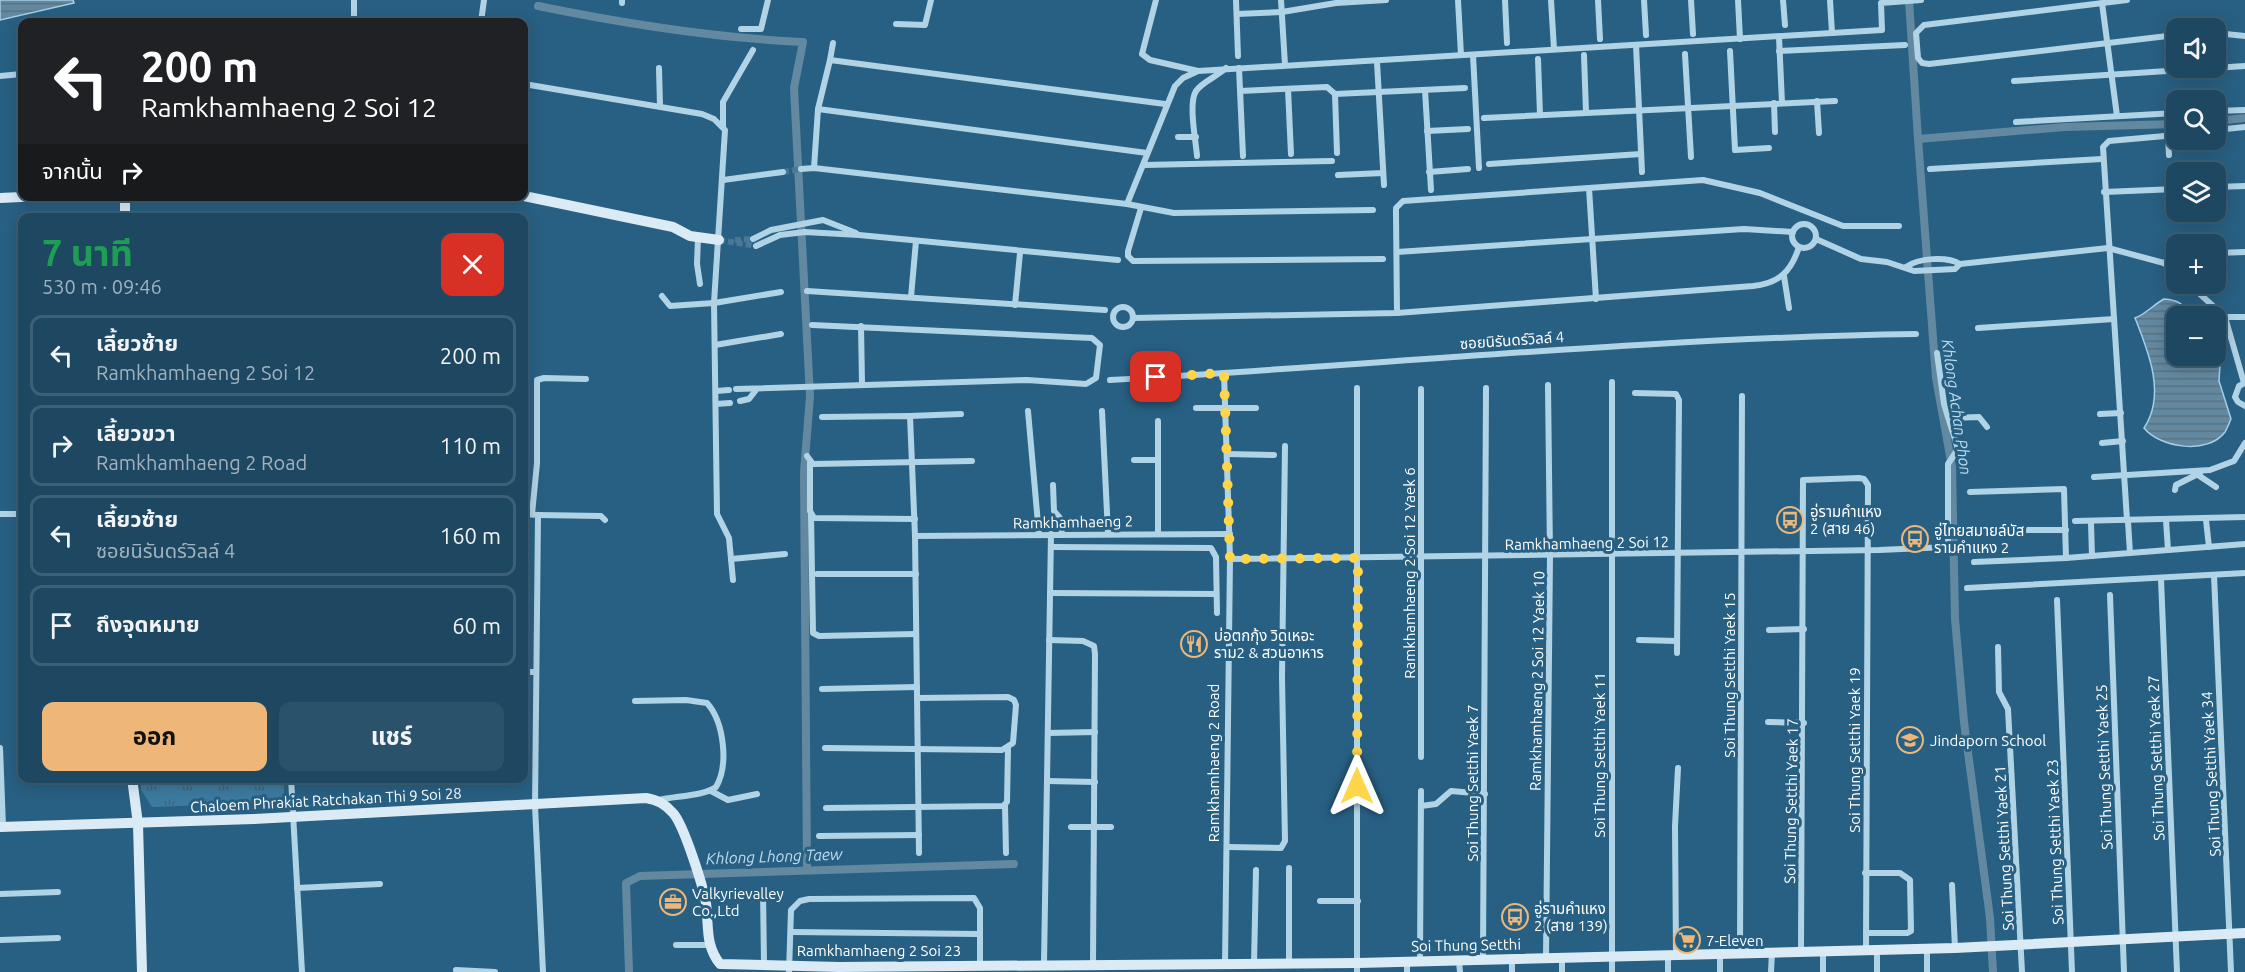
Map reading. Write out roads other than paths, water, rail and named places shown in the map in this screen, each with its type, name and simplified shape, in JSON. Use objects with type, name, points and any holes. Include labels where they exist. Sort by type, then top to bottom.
[{"type":"main road","points":[[0,198],[18,197]]},
{"type":"main road","points":[[528,197],[673,227],[698,238],[719,240]]},
{"type":"main road","points":[[133,783],[138,824],[142,972]]},
{"type":"main road","name":"Chaloem Phrakiat Ratchakan Thi 9 Soi 28","points":[[2,826],[138,824],[656,800]]},
{"type":"main road","name":"Ramkhamhaeng 2 Soi 23","points":[[656,800],[675,814],[695,866],[706,904],[710,945],[713,957],[720,968],[871,969],[1093,964],[1225,969]]},
{"type":"main road","name":"Soi Thung Setthi","points":[[1225,969],[1254,964],[1270,968],[1289,964],[1407,967],[1420,962],[1460,966],[1484,960],[1927,949],[2245,933]]},
{"type":"street","points":[[354,0],[354,18]]},
{"type":"street","points":[[482,18],[484,0]]},
{"type":"street","points":[[741,29],[761,29],[768,0]]},
{"type":"street","points":[[896,24],[926,25],[930,0]]},
{"type":"street","points":[[1156,0],[1142,54],[1150,60],[1198,71],[1882,30],[1881,2],[1921,0]]},
{"type":"street","points":[[1236,0],[1238,56]]},
{"type":"street","points":[[1281,0],[1285,65]]},
{"type":"street","points":[[1237,14],[1282,12],[1327,2],[1386,0]]},
{"type":"street","points":[[1458,0],[1461,55]]},
{"type":"street","points":[[1505,0],[1507,44]]},
{"type":"street","points":[[1551,0],[1554,49]]},
{"type":"street","points":[[1598,0],[1600,39]]},
{"type":"street","points":[[1644,0],[1646,35]]},
{"type":"street","points":[[1691,0],[1693,34]]},
{"type":"street","points":[[1738,0],[1740,39]]},
{"type":"street","points":[[1783,0],[1785,25]]},
{"type":"street","points":[[1830,0],[1832,33]]},
{"type":"street","points":[[2127,0],[1921,26],[1916,33],[1918,58],[1926,64],[2166,36]]},
{"type":"street","points":[[2102,3],[2116,116]]},
{"type":"street","points":[[2226,34],[2245,36]]},
{"type":"street","points":[[1779,37],[1782,103]]},
{"type":"street","points":[[814,168],[818,109],[833,43]]},
{"type":"street","points":[[1636,45],[1642,172]]},
{"type":"street","points":[[1779,51],[1905,45]]},
{"type":"street","points":[[723,128],[723,102],[753,50]]},
{"type":"street","points":[[1730,51],[1735,150],[1769,148]]},
{"type":"street","points":[[1685,54],[1690,157]]},
{"type":"street","points":[[1473,55],[1479,168]]},
{"type":"street","points":[[1584,55],[1586,112]]},
{"type":"street","points":[[1538,59],[1540,115]]},
{"type":"street","points":[[830,60],[1165,104]]},
{"type":"street","points":[[1377,62],[1384,185]]},
{"type":"street","points":[[2014,81],[2245,66]]},
{"type":"street","points":[[1197,156],[1194,94],[1197,88],[1227,68]]},
{"type":"street","points":[[1239,68],[1243,156]]},
{"type":"street","points":[[659,69],[660,106]]},
{"type":"street","points":[[1127,204],[1144,165],[1165,104],[1175,86],[1183,78],[1198,71]]},
{"type":"street","points":[[0,76],[18,74]]},
{"type":"street","points":[[528,85],[702,114],[714,119],[726,135],[714,303],[717,514],[729,538],[733,580]]},
{"type":"street","points":[[1240,91],[1327,87],[1335,94],[1465,88]]},
{"type":"street","points":[[1288,89],[1290,154]]},
{"type":"street","points":[[1425,90],[1431,190]]},
{"type":"street","points":[[1335,94],[1337,153]]},
{"type":"street","points":[[1817,101],[1819,134]]},
{"type":"street","points":[[1484,118],[1835,101]]},
{"type":"street","points":[[1774,103],[1775,132]]},
{"type":"street","points":[[818,109],[1148,153]]},
{"type":"street","points":[[2226,111],[2245,110]]},
{"type":"street","points":[[2016,122],[2166,114]]},
{"type":"street","points":[[2226,129],[2245,128]]},
{"type":"street","points":[[1427,131],[1468,129]]},
{"type":"street","points":[[2130,553],[2104,192],[2103,147],[2109,141],[2166,136]]},
{"type":"street","points":[[1178,137],[1196,137]]},
{"type":"street","points":[[2169,150],[2169,155]]},
{"type":"street","points":[[1489,164],[1641,154]]},
{"type":"street","points":[[1930,169],[2102,159]]},
{"type":"street","points":[[1144,165],[1332,161]]},
{"type":"street","points":[[801,169],[814,168],[1127,204],[1174,213],[1373,210]]},
{"type":"street","points":[[1429,171],[1468,169]]},
{"type":"street","points":[[723,180],[783,172]]},
{"type":"street","points":[[1338,175],[1383,173]]},
{"type":"street","points":[[1396,313],[1396,208],[1403,201],[1703,180],[1760,193],[1849,228],[1899,226]]},
{"type":"street","points":[[2226,187],[2245,186]]},
{"type":"street","points":[[1589,188],[1596,299]]},
{"type":"street","points":[[2104,192],[2166,189]]},
{"type":"street","points":[[1141,207],[1128,251],[1128,256],[1133,261],[1383,259]]},
{"type":"street","points":[[1808,224],[1814,215]]},
{"type":"street","points":[[790,230],[812,220],[831,221],[859,235]]},
{"type":"street","points":[[1808,224],[1814,228],[1816,239],[1809,248],[1799,247],[1793,242],[1793,231],[1797,226],[1808,224]]},
{"type":"street","points":[[1397,252],[1744,229],[1793,231]]},
{"type":"street","points":[[754,242],[771,230],[790,230],[859,235],[1020,253],[1118,260]]},
{"type":"street","points":[[698,238],[700,284]]},
{"type":"street","points":[[1816,239],[1861,260],[1906,267],[1913,262],[1933,260],[1952,259],[1960,264],[2108,248],[2164,263]]},
{"type":"street","points":[[911,297],[916,241]]},
{"type":"street","points":[[1133,318],[1396,313],[1761,285],[1784,276],[1793,266],[1799,247]]},
{"type":"street","points":[[2226,253],[2245,252]]},
{"type":"street","points":[[1015,305],[1020,253]]},
{"type":"street","points":[[1784,276],[1789,308]]},
{"type":"street","points":[[807,291],[1105,310]]},
{"type":"street","points":[[662,296],[670,306],[714,303],[781,292]]},
{"type":"street","points":[[2200,294],[2213,306]]},
{"type":"street","points":[[2226,317],[2245,317]]},
{"type":"street","points":[[1978,328],[2114,319]]},
{"type":"street","points":[[2226,320],[2244,383],[2239,386],[2235,397],[2245,406]]},
{"type":"street","points":[[716,391],[862,383],[1027,380],[1086,384],[1096,378],[1100,345],[1092,338],[812,325]]},
{"type":"street","points":[[861,326],[862,383]]},
{"type":"street","points":[[715,345],[782,334]]},
{"type":"street","name":"ซอยนิรันดร์วิลล์ 4","points":[[1110,380],[1569,347],[1809,336],[1916,334]]},
{"type":"street","points":[[1937,353],[1939,379],[1950,418],[1979,417],[1987,427]]},
{"type":"street","name":"Ramkhamhaeng 2 Road","points":[[1224,373],[1230,534],[1225,969]]},
{"type":"street","points":[[543,972],[535,806],[537,380],[544,378],[586,379]]},
{"type":"street","name":"Soi Thung Setthi Yaek 11","points":[[1612,382],[1612,972]]},
{"type":"street","name":"Ramkhamhaeng 2 Soi 12 Yaek 10","points":[[1546,958],[1550,555],[1548,385]]},
{"type":"street","points":[[1357,388],[1358,967]]},
{"type":"street","name":"Soi Thung Setthi Yaek 7","points":[[1484,960],[1486,388]]},
{"type":"street","name":"Ramkhamhaeng 2 Soi 12 Yaek 6","points":[[1421,389],[1421,757]]},
{"type":"street","points":[[740,401],[749,399],[756,390]]},
{"type":"street","points":[[1635,393],[1678,396],[1677,653]]},
{"type":"street","name":"Soi Thung Setthi Yaek 15","points":[[1740,954],[1742,396]]},
{"type":"street","points":[[716,404],[730,403]]},
{"type":"street","points":[[1196,408],[1256,408]]},
{"type":"street","points":[[1028,411],[1039,535]]},
{"type":"street","points":[[1102,411],[1108,533]]},
{"type":"street","points":[[2100,414],[2121,413]]},
{"type":"street","points":[[822,417],[961,414]]},
{"type":"street","points":[[910,416],[915,519],[919,853]]},
{"type":"street","name":"Ramkhamhaeng 2 Soi 12","points":[[1230,559],[1422,558],[1943,548],[1948,547],[1949,541],[1948,467],[1958,446],[1950,418]]},
{"type":"street","points":[[1158,421],[1158,534]]},
{"type":"street","points":[[2102,443],[2123,441]]},
{"type":"street","points":[[2175,490],[2176,485],[2200,473],[2234,461],[2245,443]]},
{"type":"street","points":[[1228,847],[1281,849],[1285,844],[1285,446]]},
{"type":"street","points":[[1227,454],[1274,455]]},
{"type":"street","points":[[916,634],[819,636],[813,633],[809,459],[913,463],[972,461]]},
{"type":"street","points":[[1134,460],[1158,460]]},
{"type":"street","points":[[2094,477],[2200,473],[2216,486]]},
{"type":"street","name":"Soi Thung Setthi Yaek 19","points":[[1804,551],[1803,480],[1864,479],[1868,485],[1866,933],[1877,972]]},
{"type":"street","points":[[1053,485],[1054,512],[1060,518],[1062,534]]},
{"type":"street","points":[[1970,492],[2064,489],[2066,558]]},
{"type":"street","points":[[0,514],[18,514]]},
{"type":"street","points":[[528,514],[601,516],[605,520]]},
{"type":"street","points":[[812,515],[817,519],[915,519]]},
{"type":"street","points":[[2075,521],[2245,517]]},
{"type":"street","points":[[2166,520],[2168,550]]},
{"type":"street","points":[[2206,520],[2209,547]]},
{"type":"street","points":[[2091,523],[2092,555]]},
{"type":"street","points":[[1971,530],[2066,530]]},
{"type":"street","points":[[1038,967],[1047,781],[1051,534]]},
{"type":"street","name":"Ramkhamhaeng 2","points":[[915,536],[1230,534]]},
{"type":"street","points":[[1974,562],[2066,558],[2245,544]]},
{"type":"street","points":[[1051,547],[1211,548],[1216,557],[1217,613]]},
{"type":"street","name":"Soi Thung Setthi Yaek 17","points":[[1801,951],[1804,551]]},
{"type":"street","points":[[731,559],[785,554]]},
{"type":"street","points":[[1967,588],[2245,573]]},
{"type":"street","points":[[817,574],[916,574]]},
{"type":"street","name":"Soi Thung Setthi Yaek 34","points":[[2214,575],[2231,972]]},
{"type":"street","name":"Soi Thung Setthi Yaek 27","points":[[2161,579],[2177,972]]},
{"type":"street","points":[[1050,593],[1216,594]]},
{"type":"street","name":"Soi Thung Setthi Yaek 25","points":[[2110,596],[2124,972]]},
{"type":"street","name":"Soi Thung Setthi Yaek 23","points":[[2057,600],[2072,972]]},
{"type":"street","points":[[1769,630],[1804,629]]},
{"type":"street","points":[[1049,640],[1083,641],[1094,646],[1093,964]]},
{"type":"street","points":[[1639,640],[1677,641]]},
{"type":"street","name":"Soi Thung Setthi Yaek 21","points":[[1998,647],[1999,692],[2008,710],[2022,972]]},
{"type":"street","points":[[528,672],[536,672]]},
{"type":"street","points":[[822,689],[917,687]]},
{"type":"street","points":[[917,699],[998,696],[1014,700],[1017,714],[1013,743],[1008,748],[1005,805],[1006,854]]},
{"type":"street","points":[[635,701],[698,701],[707,703],[715,712],[721,735],[723,765],[720,781],[711,791]]},
{"type":"street","points":[[1768,722],[1804,723]]},
{"type":"street","points":[[1048,733],[1095,732]]},
{"type":"street","points":[[0,748],[2,826]]},
{"type":"street","points":[[825,748],[1008,748]]},
{"type":"street","points":[[1668,972],[1672,956],[1678,768]]},
{"type":"street","points":[[1047,781],[1095,782]]},
{"type":"street","points":[[291,783],[302,972]]},
{"type":"street","points":[[656,800],[711,791],[728,800],[757,794]]},
{"type":"street","points":[[1420,962],[1421,791]]},
{"type":"street","points":[[1421,806],[1436,804],[1451,791],[1485,794]]},
{"type":"street","points":[[826,808],[1005,805]]},
{"type":"street","points":[[1071,827],[1111,827]]},
{"type":"street","points":[[819,836],[919,835]]},
{"type":"street","points":[[1289,868],[1289,964]]},
{"type":"street","points":[[1254,964],[1256,870]]},
{"type":"street","points":[[1865,873],[1900,873],[1910,880],[1911,930],[1907,933],[1866,933]]},
{"type":"street","points":[[297,888],[380,884]]},
{"type":"street","points":[[1952,885],[1955,948]]},
{"type":"street","points":[[763,890],[767,967]]},
{"type":"street","points":[[0,894],[58,892]]},
{"type":"street","points":[[790,969],[791,910],[800,901],[963,897],[974,898],[978,904],[980,965]]},
{"type":"street","points":[[1320,901],[1358,901]]},
{"type":"street","points":[[791,932],[980,934]]},
{"type":"street","points":[[0,940],[58,938]]},
{"type":"street","points":[[676,945],[710,945]]},
{"type":"street","points":[[1927,949],[1927,972]]},
{"type":"street","points":[[1822,972],[1823,951]]},
{"type":"street","points":[[1771,972],[1772,952]]},
{"type":"street","points":[[1720,954],[1720,972]]},
{"type":"street","points":[[1562,958],[1562,972]]},
{"type":"street","points":[[1512,959],[1512,972]]},
{"type":"street","points":[[456,970],[495,972]]},
{"type":"waterway","points":[[1909,0],[1918,139]]},
{"type":"waterway","points":[[538,6],[670,29],[803,42],[794,88],[810,396],[804,472],[807,870]]},
{"type":"waterway","name":"Khlong Achan Phon","points":[[2226,120],[2245,118]]},
{"type":"waterway","name":"Khlong Achan Phon","points":[[1993,972],[1990,918],[1964,722],[1955,619],[1952,467],[1936,378],[1918,139],[2065,127],[2166,124]]},
{"type":"waterway","name":"Khlong Lhong Taew","points":[[629,972],[626,883],[640,876],[1014,864]]},
{"type":"tunnel","points":[[783,172],[801,169]]},
{"type":"tunnel","points":[[735,240],[753,239]]},
{"type":"tunnel","points":[[719,240],[756,246]]},
{"type":"place","name":"อู่รามคำแหง 2 (สาย 46)","points":[[1790,520]]},
{"type":"place","name":"อู่ไทยสมายล์บัส รามคำแหง 2","points":[[1915,539]]},
{"type":"place","name":"บ่อตกกุ้ง วิดเหอะ ราม2 & สวนอาหาร","points":[[1194,644]]},
{"type":"place","name":"Jindaporn School","points":[[1910,740]]},
{"type":"place","name":"Valkyrievalley Co.,Ltd","points":[[673,902]]},
{"type":"place","name":"อู่รามคำแหง 2 (สาย 139)","points":[[1515,917]]},
{"type":"place","name":"7-Eleven","points":[[1687,940]]}]
